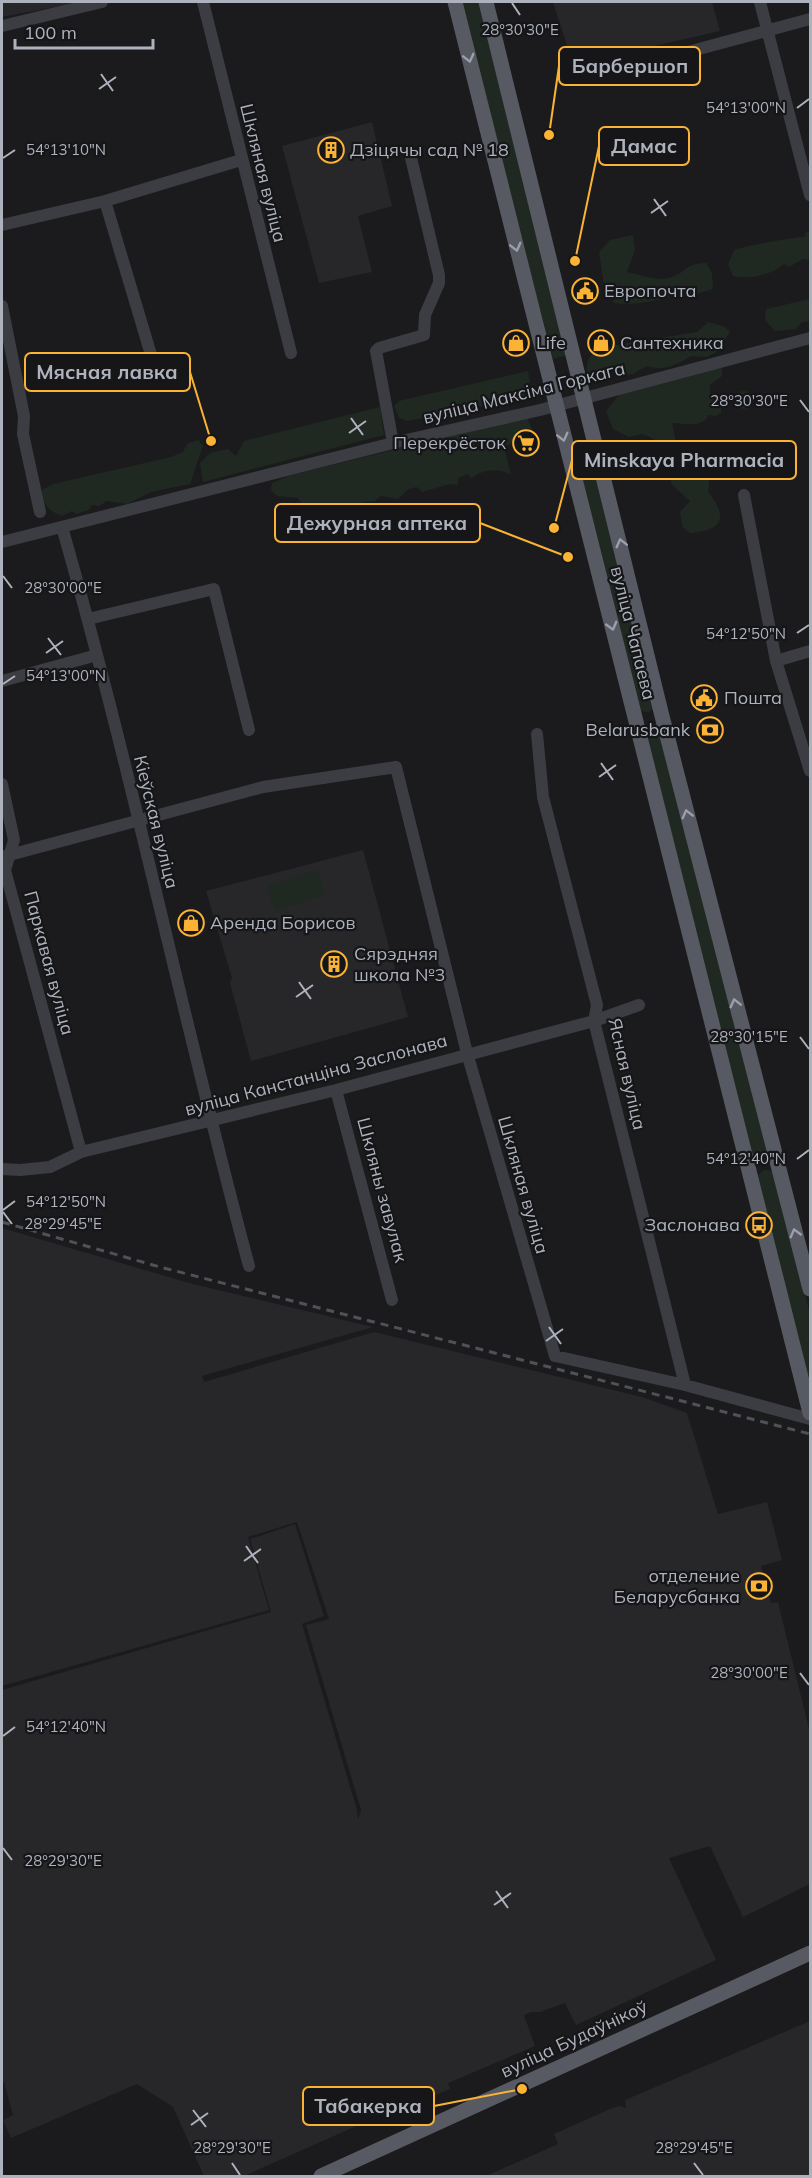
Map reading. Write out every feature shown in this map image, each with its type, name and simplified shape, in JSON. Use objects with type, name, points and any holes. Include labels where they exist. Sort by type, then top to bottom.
[{"type":"main road","name":"вуліца Чапаева","points":[[455,2],[810,1413]]},
{"type":"main road","name":"вуліца Чапаева","points":[[486,2],[662,716],[810,1289]]},
{"type":"main road","points":[[636,722],[662,716]]},
{"type":"main road","name":"вуліца Будаўнікоў","points":[[321,2176],[810,1953]]},
{"type":"street","points":[[2,26],[102,2]]},
{"type":"street","name":"Шкляная вуліца","points":[[203,2],[291,353]]},
{"type":"street","points":[[760,2],[810,195]]},
{"type":"street","points":[[684,53],[810,19]]},
{"type":"street","points":[[393,443],[376,351],[379,348],[424,334],[425,315],[439,283],[411,158]]},
{"type":"street","points":[[2,225],[105,201],[241,160]]},
{"type":"street","points":[[105,201],[155,368]]},
{"type":"street","points":[[2,306],[24,416],[24,441],[40,512]]},
{"type":"street","name":"вуліца Максіма Горкага","points":[[2,542],[393,443],[555,406],[810,338]]},
{"type":"street","points":[[744,495],[776,661],[810,771]]},
{"type":"street","name":"Кіеўская вуліца","points":[[62,527],[88,619],[210,1122],[249,1266]]},
{"type":"street","points":[[88,619],[214,589],[249,730]]},
{"type":"street","points":[[776,661],[810,651]]},
{"type":"street","points":[[2,681],[97,655]]},
{"type":"street","name":"Ясная вуліца","points":[[537,734],[543,797],[597,1005],[594,1021],[685,1385]]},
{"type":"street","name":"Шкляная вуліца","points":[[138,821],[263,787],[396,767],[467,1053],[555,1356],[685,1385],[810,1419]]},
{"type":"street","name":"Паркавая вуліца","points":[[2,784],[14,840],[6,856],[5,870],[81,1152]]},
{"type":"street","points":[[6,856],[138,821]]},
{"type":"street","name":"вуліца Канстанціна Заслонава","points":[[2,1169],[50,1167],[81,1152],[336,1090],[467,1053],[594,1021],[639,1005]]},
{"type":"street","name":"Шкляны завулак","points":[[336,1090],[392,1300]]},
{"type":"shaded area","points":[[2,2],[81,2],[2,17]]},
{"type":"shaded area","points":[[461,2],[482,2],[571,354],[553,359]]},
{"type":"shaded area","points":[[553,2],[712,2],[720,31],[619,54],[568,49]]},
{"type":"shaded area","points":[[372,122],[392,206],[358,216],[372,272],[319,283],[282,146]]},
{"type":"shaded area","points":[[806,231],[810,233],[810,260],[803,259],[789,267],[784,264],[759,276],[733,276],[728,264],[734,250],[805,237]]},
{"type":"shaded area","points":[[633,235],[635,250],[627,272],[663,279],[675,276],[691,266],[706,263],[712,273],[713,289],[685,297],[679,292],[646,302],[627,304],[612,302],[619,296],[614,288],[604,286],[599,252],[610,240]]},
{"type":"shaded area","points":[[810,299],[810,321],[802,322],[796,329],[775,331],[765,320],[766,309]]},
{"type":"shaded area","points":[[708,322],[725,327],[730,332],[717,352],[706,357],[691,356],[665,368],[647,366],[633,374],[623,375],[613,367],[604,378],[598,381],[590,380],[587,371],[588,362],[598,348],[697,332]]},
{"type":"shaded area","points":[[722,368],[722,376],[710,385],[710,396],[721,405],[721,413],[715,416],[709,415],[697,424],[672,423],[677,447],[687,466],[698,464],[706,473],[709,480],[708,492],[720,515],[719,521],[710,529],[690,533],[682,526],[680,512],[690,501],[672,485],[663,447],[652,438],[642,434],[629,437],[613,429],[606,411],[620,394],[696,371]]},
{"type":"shaded area","points":[[528,371],[532,396],[408,421],[399,418],[394,406],[399,401]]},
{"type":"shaded area","points":[[744,391],[750,394],[753,400],[750,406],[744,409],[738,406],[735,400],[738,394]]},
{"type":"shaded area","points":[[380,407],[384,435],[203,482],[200,463],[210,453],[228,449],[236,456],[244,441]]},
{"type":"shaded area","points":[[527,417],[533,432],[504,447],[511,474],[490,470],[471,478],[468,474],[458,478],[458,485],[450,484],[422,492],[417,487],[408,489],[398,499],[381,496],[375,501],[364,502],[353,510],[343,504],[307,512],[298,498],[277,496],[271,490],[272,483],[292,475]]},
{"type":"shaded area","points":[[198,440],[203,446],[190,484],[151,492],[127,504],[107,501],[99,506],[92,505],[89,510],[76,514],[72,511],[62,516],[51,510],[43,499],[42,490],[53,484],[171,457],[183,452],[187,444]]},
{"type":"shaded area","points":[[588,441],[654,709],[648,712],[640,711],[572,446]]},
{"type":"shaded area","points":[[656,723],[770,1156],[764,1162],[757,1162],[750,1155],[644,730]]},
{"type":"shaded area","points":[[363,850],[408,1017],[251,1061],[230,983],[232,978],[206,891]]},
{"type":"shaded area","points":[[318,870],[325,895],[275,911],[267,886]]},
{"type":"shaded area","points":[[764,1170],[771,1171],[776,1177],[810,1314],[810,1394],[758,1175]]},
{"type":"shaded area","points":[[2,1228],[189,1283],[373,1327],[202,1376],[204,1382],[374,1332],[642,1397],[687,1413],[718,1514],[767,1502],[782,1560],[761,1566],[771,1603],[778,1602],[810,1733],[810,1884],[743,1917],[710,1846],[669,1858],[716,1960],[576,2025],[565,2003],[524,2015],[535,2046],[448,2083],[450,2089],[419,2102],[417,2099],[244,2176],[204,2176],[173,2107],[137,2084],[11,2138],[3,2120],[13,2115],[4,2082],[2,2082],[2,1690],[271,1612],[250,1539],[295,1524],[324,1616],[302,1624],[358,1820],[361,1810],[306,1625],[329,1619],[297,1522],[248,1537],[269,1610],[2,1686]]},
{"type":"shaded area","points":[[810,2021],[810,2176],[486,2176],[558,2144],[554,2134],[610,2109],[619,2106],[626,2108],[625,2100]]},
{"type":"railway","points":[[2,1222],[160,1267],[810,1434]]},
{"type":"place","name":"Барбершоп","points":[[549,135]]},
{"type":"place","name":"Дзіцячы сад № 18","points":[[331,150]]},
{"type":"place","name":"Дамас","points":[[575,261]]},
{"type":"place","name":"Европочта","points":[[585,291]]},
{"type":"place","name":"Life","points":[[516,343]]},
{"type":"place","name":"Сантехника","points":[[601,343]]},
{"type":"place","name":"Мясная лавка","points":[[211,441]]},
{"type":"place","name":"Перекрёсток","points":[[526,443]]},
{"type":"place","name":"Minskaya Pharmacia","points":[[554,528]]},
{"type":"place","name":"Дежурная аптека","points":[[568,557]]},
{"type":"place","name":"Пошта","points":[[704,698]]},
{"type":"place","name":"Belarusbank","points":[[710,730]]},
{"type":"place","name":"Аренда Борисов","points":[[191,923]]},
{"type":"place","name":"Сярэдняя школа №3","points":[[334,964]]},
{"type":"place","name":"Заслонава","points":[[759,1225]]},
{"type":"place","name":"отделение Беларусбанка","points":[[759,1586]]},
{"type":"place","name":"Табакерка","points":[[522,2089]]}]
